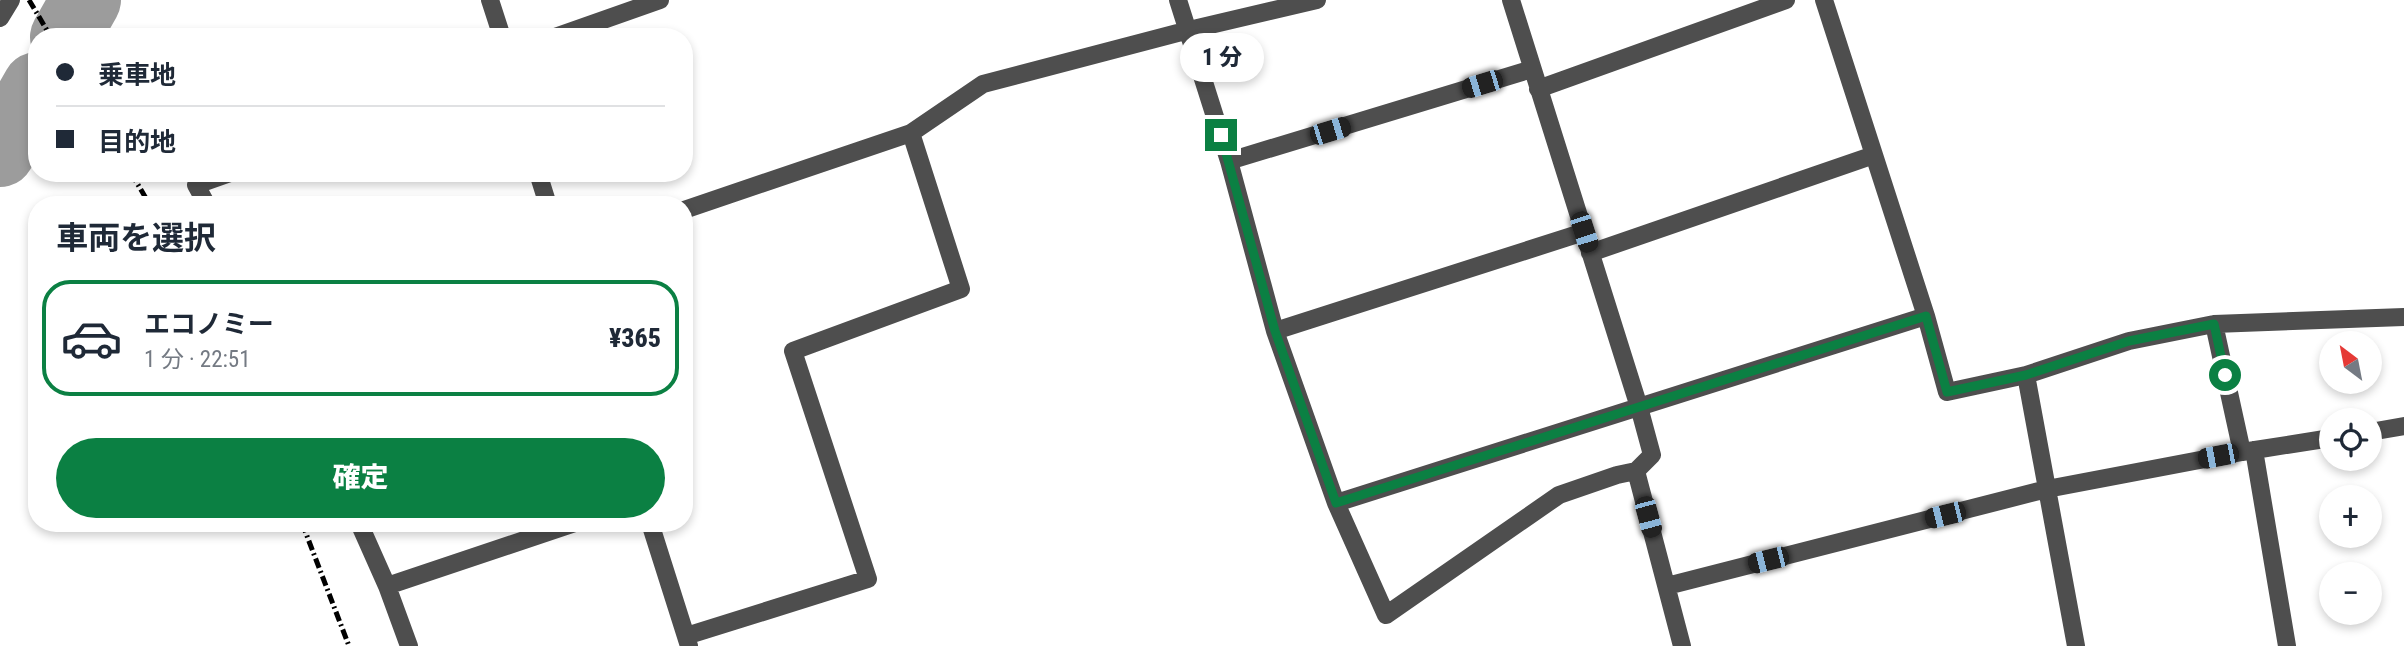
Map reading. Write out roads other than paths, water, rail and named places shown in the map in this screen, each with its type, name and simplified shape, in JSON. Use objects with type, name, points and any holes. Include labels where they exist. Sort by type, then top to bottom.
[{"type":"street","points":[[0,18],[11,0]]},
{"type":"street","points":[[490,0],[499,28]]},
{"type":"street","points":[[581,28],[660,0]]},
{"type":"street","points":[[1178,0],[1229,161],[1275,331],[1336,503],[1386,615],[1559,495],[1617,474],[1636,471],[1651,455],[1639,407],[1511,0]]},
{"type":"street","points":[[693,207],[911,134],[983,84],[1189,30],[1317,0]]},
{"type":"street","points":[[1538,89],[1786,0]]},
{"type":"street","points":[[1824,0],[1926,316],[1947,392],[2026,375],[2129,341],[2214,324],[2404,317]]},
{"type":"street","points":[[1229,161],[1532,69]]},
{"type":"street","points":[[653,532],[687,641],[868,579],[793,351],[961,289],[911,134]]},
{"type":"street","points":[[1590,253],[1874,155]]},
{"type":"street","points":[[202,196],[196,185],[204,182]]},
{"type":"street","points":[[1275,331],[1584,232]]},
{"type":"street","points":[[1336,503],[1926,316]]},
{"type":"street","points":[[2214,324],[2248,451],[2287,646]]},
{"type":"street","points":[[2026,375],[2076,646]]},
{"type":"street","points":[[2382,430],[2404,426]]},
{"type":"street","points":[[1667,586],[2047,489],[2319,440]]},
{"type":"street","points":[[1636,471],[1682,646]]},
{"type":"street","points":[[363,532],[409,646]]},
{"type":"street","points":[[387,586],[548,532]]},
{"type":"waterway","points":[[70,28],[86,0]]},
{"type":"waterway","points":[[0,152],[28,103]]},
{"type":"railway","points":[[29,0],[46,28]]},
{"type":"railway","points":[[136,182],[145,196]]},
{"type":"railway","points":[[305,532],[349,646]]}]
